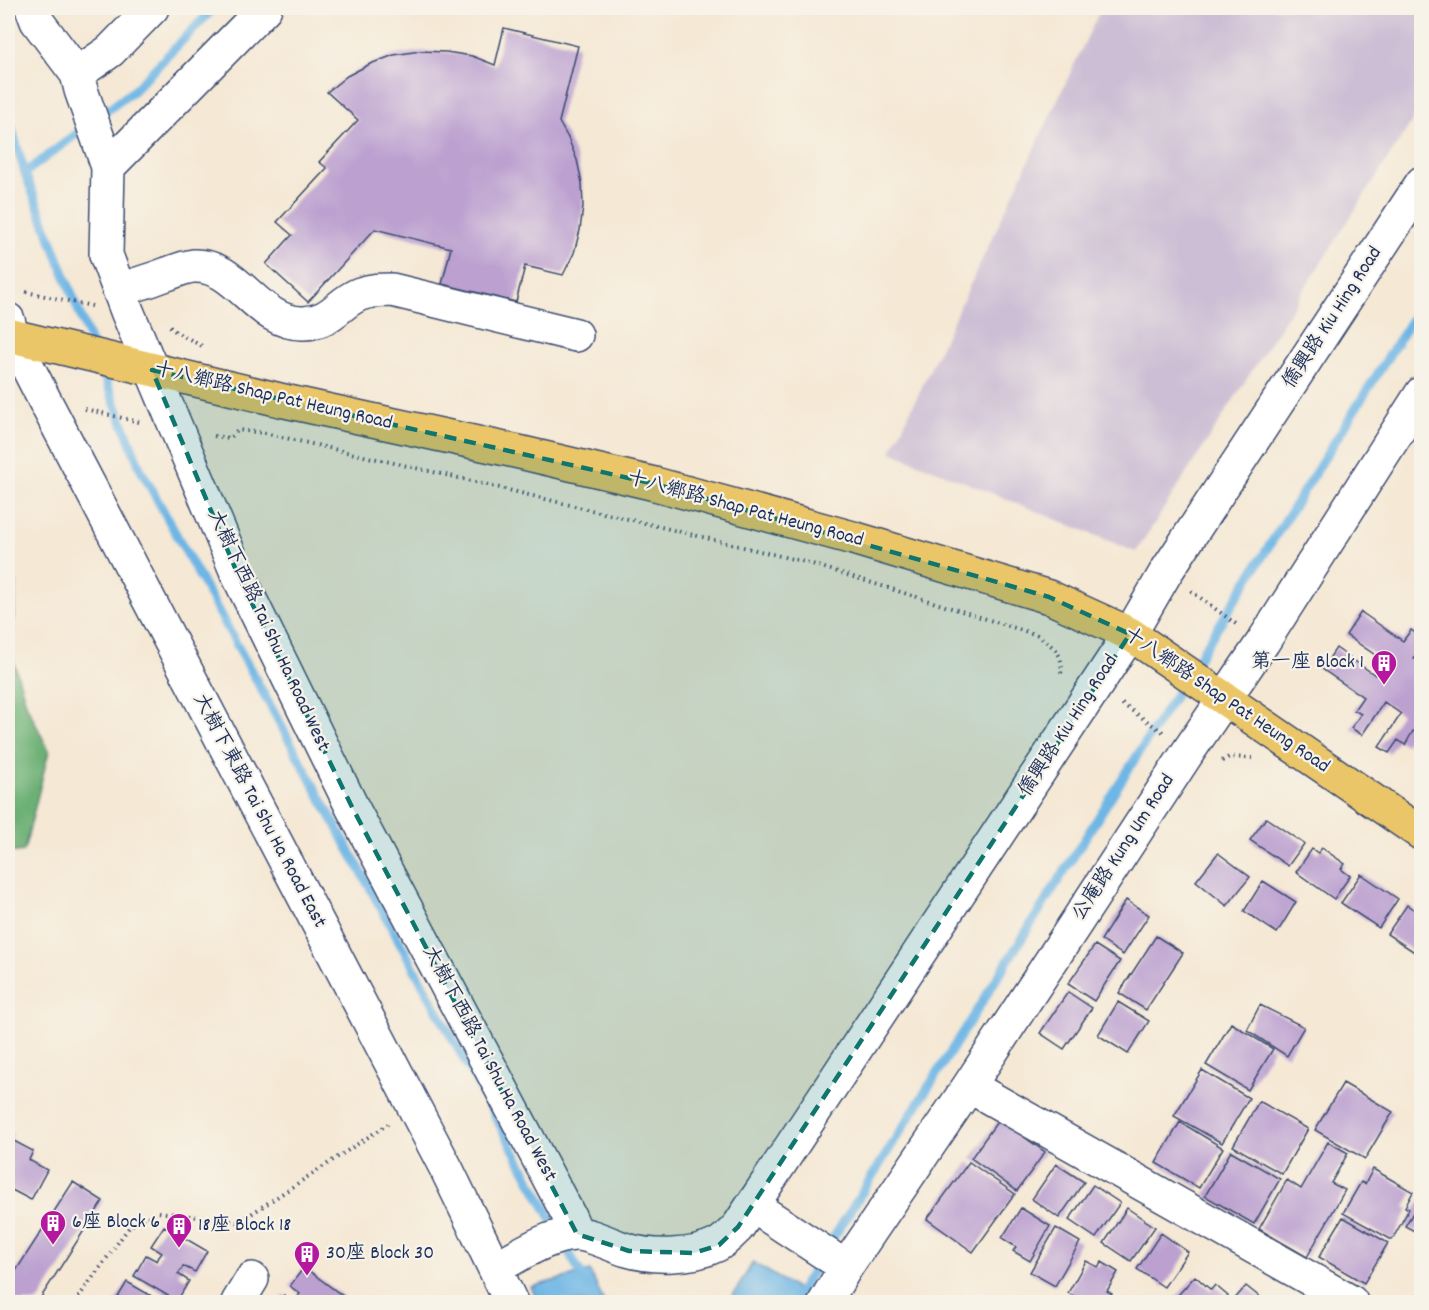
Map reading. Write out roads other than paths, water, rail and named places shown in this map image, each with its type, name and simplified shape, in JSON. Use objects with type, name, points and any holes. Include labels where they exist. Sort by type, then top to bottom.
[{"type":"main road","name":"十八鄉路 Shap Pat Heung Road","points":[[15,333],[280,400],[655,484],[853,538],[1049,597],[1136,638],[1422,834]]},
{"type":"street","name":"大樹下西路 Tai Shu Ha Road West","points":[[32,8],[37,21],[79,82],[105,156],[108,299],[143,367],[164,427],[352,807],[577,1234]]},
{"type":"street","points":[[79,82],[152,8]]},
{"type":"street","points":[[105,156],[265,8]]},
{"type":"street","name":"僑興路 Kiu Hing Road","points":[[577,1234],[629,1251],[657,1255],[694,1253],[719,1245],[738,1227],[1103,694],[1136,638],[1166,572],[1422,183]]},
{"type":"street","points":[[108,299],[192,266],[206,267],[219,272],[267,312],[292,322],[318,321],[360,294],[376,290],[392,290],[576,335]]},
{"type":"street","name":"大樹下東路 Tai Shu Ha Road East","points":[[15,333],[45,401],[414,1107],[512,1302]]},
{"type":"street","name":"公庵路 Kung Um Road","points":[[825,1302],[1183,759],[1269,633],[1422,393]]},
{"type":"street","points":[[969,1086],[1315,1293],[1351,1302]]},
{"type":"street","points":[[753,1206],[846,1267]]},
{"type":"street","points":[[495,1268],[551,1238],[577,1234]]},
{"type":"water","points":[[753,1262],[811,1298],[808,1302],[729,1302]]},
{"type":"water","points":[[590,1271],[604,1302],[538,1302],[531,1287]]},
{"type":"waterway","points":[[25,173],[133,91],[214,8]]},
{"type":"waterway","points":[[8,116],[25,173],[93,348]]},
{"type":"waterway","points":[[791,1302],[1422,303]]},
{"type":"waterway","points":[[99,363],[141,470],[558,1231]]},
{"type":"waterway","points":[[564,1243],[594,1302]]},
{"type":"place","name":"第一座 Block 1","points":[[1384,686]]},
{"type":"place","name":"6座 Block 6","points":[[53,1246]]},
{"type":"place","name":"18座 Block 18","points":[[179,1249]]},
{"type":"place","name":"30座 Block 30","points":[[307,1277]]}]
